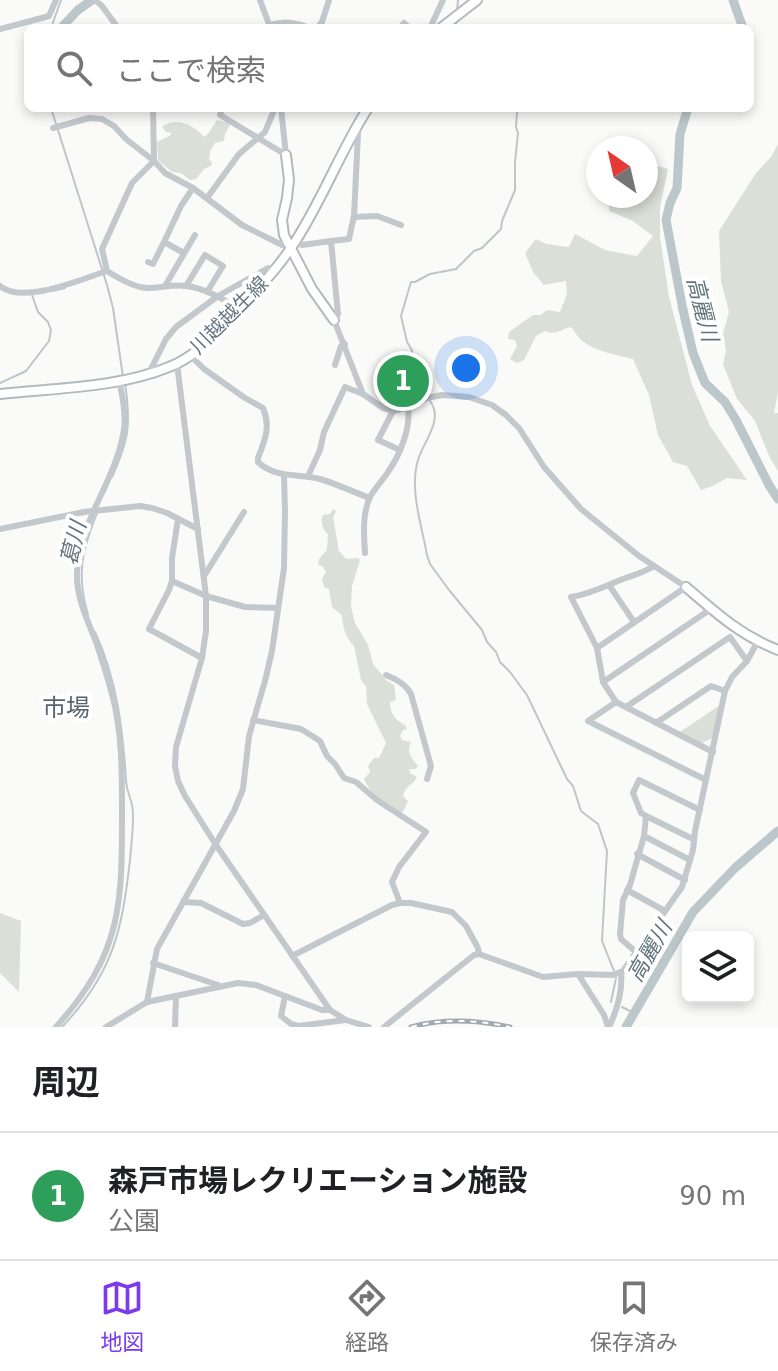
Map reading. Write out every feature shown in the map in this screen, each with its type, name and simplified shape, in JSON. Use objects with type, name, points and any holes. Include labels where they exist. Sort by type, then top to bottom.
[{"type":"main road","points":[[446,24],[477,0]]},
{"type":"main road","name":"川越越生線","points":[[0,394],[122,381],[148,375],[177,364],[210,340],[273,271],[310,215],[365,112]]},
{"type":"main road","points":[[286,155],[289,180],[282,220],[286,247],[334,320]]},
{"type":"main road","points":[[686,587],[725,621],[778,650]]},
{"type":"street","points":[[0,29],[49,16],[56,0]]},
{"type":"street","points":[[95,0],[116,24]]},
{"type":"street","points":[[260,0],[269,24]]},
{"type":"street","points":[[320,24],[329,0]]},
{"type":"street","points":[[432,24],[443,0]]},
{"type":"street","points":[[107,271],[102,249],[132,183],[154,161],[153,112]]},
{"type":"street","points":[[221,112],[220,115],[286,155]]},
{"type":"street","points":[[207,198],[239,154],[265,132],[276,112]]},
{"type":"street","points":[[279,112],[286,155]]},
{"type":"street","points":[[53,128],[89,118],[102,119],[114,126],[165,173],[193,188],[242,225],[286,247]]},
{"type":"street","points":[[302,245],[349,239],[354,217],[358,133],[353,131]]},
{"type":"street","points":[[148,262],[153,264],[193,188]]},
{"type":"street","points":[[354,217],[377,216],[401,225]]},
{"type":"street","points":[[165,286],[195,235]]},
{"type":"street","points":[[331,241],[338,314],[334,320],[363,394]]},
{"type":"street","points":[[164,242],[184,253]]},
{"type":"street","points":[[186,286],[205,255],[223,266],[207,292]]},
{"type":"street","points":[[148,375],[171,332],[218,296],[268,268],[273,271]]},
{"type":"street","points":[[0,286],[14,292],[40,290],[107,271],[139,287],[186,286],[207,292],[239,309]]},
{"type":"street","points":[[335,365],[341,346],[345,344]]},
{"type":"street","points":[[190,355],[204,369],[263,408],[267,417],[267,433],[258,462],[262,466],[284,475],[325,480],[370,498]]},
{"type":"street","points":[[177,364],[206,596],[202,658],[176,747],[178,781],[216,845],[330,1010],[346,1020],[369,1027]]},
{"type":"street","points":[[56,1027],[80,999],[100,964],[114,927],[121,888],[122,772],[118,728],[111,690],[81,605],[76,581],[77,559],[92,511],[122,442],[125,410],[122,381]]},
{"type":"street","points":[[308,476],[345,387],[393,411],[434,396],[458,395],[492,405],[519,428],[544,467],[581,509],[639,556],[686,587],[597,648]]},
{"type":"street","points":[[365,553],[364,528],[370,498],[400,450],[409,417],[408,407]]},
{"type":"street","points":[[393,411],[378,440],[400,450]]},
{"type":"street","points":[[147,1002],[157,949],[240,800],[249,736],[269,666],[284,568],[284,475]]},
{"type":"street","points":[[0,529],[92,511],[140,506],[152,508],[198,529]]},
{"type":"street","points":[[204,576],[244,512]]},
{"type":"street","points":[[178,519],[172,581],[149,629],[202,658]]},
{"type":"street","points":[[654,566],[588,594],[571,597],[597,648],[603,682],[616,702],[713,752]]},
{"type":"street","points":[[172,581],[206,596],[245,607],[277,608]]},
{"type":"street","points":[[609,585],[634,622]]},
{"type":"street","points":[[603,682],[711,609]]},
{"type":"street","points":[[626,707],[730,637],[747,661]]},
{"type":"street","points":[[384,1027],[471,957],[479,954],[543,977],[621,972],[685,880],[725,691],[732,677],[762,643]]},
{"type":"street","points":[[386,675],[399,681],[411,694],[431,766],[427,779]]},
{"type":"street","points":[[656,723],[711,686],[725,691]]},
{"type":"street","points":[[616,702],[588,721],[706,780]]},
{"type":"street","points":[[253,720],[301,729],[320,741],[344,778],[356,782],[377,800],[426,832],[399,867],[392,882],[400,903]]},
{"type":"street","points":[[693,839],[641,813],[633,793],[639,780],[700,810]]},
{"type":"street","points":[[636,952],[621,939],[620,934],[623,900],[644,836],[646,816]]},
{"type":"street","points":[[644,836],[690,860]]},
{"type":"street","points":[[637,854],[685,880]]},
{"type":"street","points":[[627,890],[665,911]]},
{"type":"street","points":[[183,902],[201,903],[243,924],[264,915]]},
{"type":"street","points":[[292,956],[400,903],[452,912],[466,926],[479,954]]},
{"type":"street","points":[[153,963],[221,986]]},
{"type":"street","points":[[609,1027],[622,984],[621,972]]},
{"type":"street","points":[[578,974],[609,1027]]},
{"type":"street","points":[[106,1027],[147,1002],[238,983],[256,985],[322,1010],[330,1010]]},
{"type":"street","points":[[175,1027],[176,996]]},
{"type":"street","points":[[285,996],[281,1016],[291,1024],[298,1026],[346,1020]]},
{"type":"shaded area","points":[[217,120],[230,125],[224,141],[215,143],[211,149],[211,166],[196,179],[190,180],[181,173],[172,172],[158,160],[157,142],[171,135],[162,127],[173,122],[184,123],[204,137]]},
{"type":"shaded area","points":[[778,144],[778,393],[774,413],[778,413],[778,471],[755,421],[737,399],[723,364],[726,351],[723,333],[729,312],[721,281],[719,231]]},
{"type":"shaded area","points":[[658,166],[668,169],[660,207],[660,237],[669,297],[692,385],[710,426],[747,480],[727,478],[701,490],[687,466],[673,462],[658,435],[649,395],[633,359],[591,347],[569,327],[555,333],[545,331],[536,336],[524,360],[517,363],[510,359],[517,346],[515,340],[508,339],[509,332],[533,315],[541,315],[547,310],[560,312],[567,294],[566,281],[544,285],[533,272],[525,253],[536,239],[546,244],[569,247],[575,234],[605,250],[637,256],[653,236],[633,221],[609,211],[609,208],[658,208]]},
{"type":"shaded area","points":[[395,358],[409,358],[412,402],[399,407]]},
{"type":"shaded area","points":[[333,509],[336,511],[333,517],[339,551],[346,559],[360,560],[352,586],[351,607],[355,623],[368,645],[373,664],[394,685],[396,700],[390,702],[392,714],[406,726],[407,729],[400,736],[402,740],[411,742],[409,752],[418,766],[409,769],[417,777],[404,793],[408,801],[403,812],[375,794],[364,779],[370,772],[368,766],[374,758],[379,758],[386,743],[367,704],[366,686],[361,680],[354,646],[345,632],[342,615],[332,607],[329,589],[324,587],[322,579],[326,572],[318,565],[327,550],[328,534],[322,526],[322,518]]},
{"type":"shaded area","points":[[720,705],[713,738],[702,743],[680,732]]},
{"type":"shaded area","points":[[0,913],[21,921],[19,992],[0,973]]},
{"type":"waterway","name":"葛川","points":[[52,24],[61,0]]},
{"type":"waterway","points":[[65,24],[92,0]]},
{"type":"waterway","points":[[457,11],[458,0]]},
{"type":"waterway","name":"高麗川","points":[[733,0],[742,24]]},
{"type":"waterway","name":"葛川","points":[[52,112],[107,285],[123,377]]},
{"type":"waterway","points":[[425,396],[413,375],[412,350],[401,316],[411,282],[430,274],[456,269],[501,229],[515,190],[517,112]]},
{"type":"waterway","name":"高麗川","points":[[687,112],[680,134],[677,188],[666,220],[693,353],[705,383],[725,402],[778,499]]},
{"type":"waterway","points":[[52,291],[65,288]]},
{"type":"waterway","points":[[0,383],[26,371],[49,341],[51,330],[38,312],[32,295]]},
{"type":"waterway","name":"葛川","points":[[112,477],[127,432],[125,383]]},
{"type":"waterway","points":[[430,401],[434,408],[434,423],[418,460],[415,483],[427,555],[430,564],[482,630],[500,662],[527,695],[573,786],[581,811],[598,824],[607,851],[602,941],[614,971]]},
{"type":"waterway","name":"葛川","points":[[88,615],[82,587],[82,563],[97,513]]},
{"type":"waterway","name":"葛川","points":[[62,1027],[93,988],[112,950],[123,908],[132,840],[133,811],[126,785],[118,705],[109,668],[95,632]]},
{"type":"waterway","name":"高麗川","points":[[626,1027],[693,912],[735,868],[778,831]]},
{"type":"waterway","points":[[611,1002],[616,978]]},
{"type":"waterway","points":[[622,1007],[634,1013]]},
{"type":"railway","points":[[411,1027],[460,1021],[510,1027]]},
{"type":"place","name":"森戸市場レクリエーション施設","points":[[403,381]]},
{"type":"district","name":"市場","points":[[66,708]]}]
